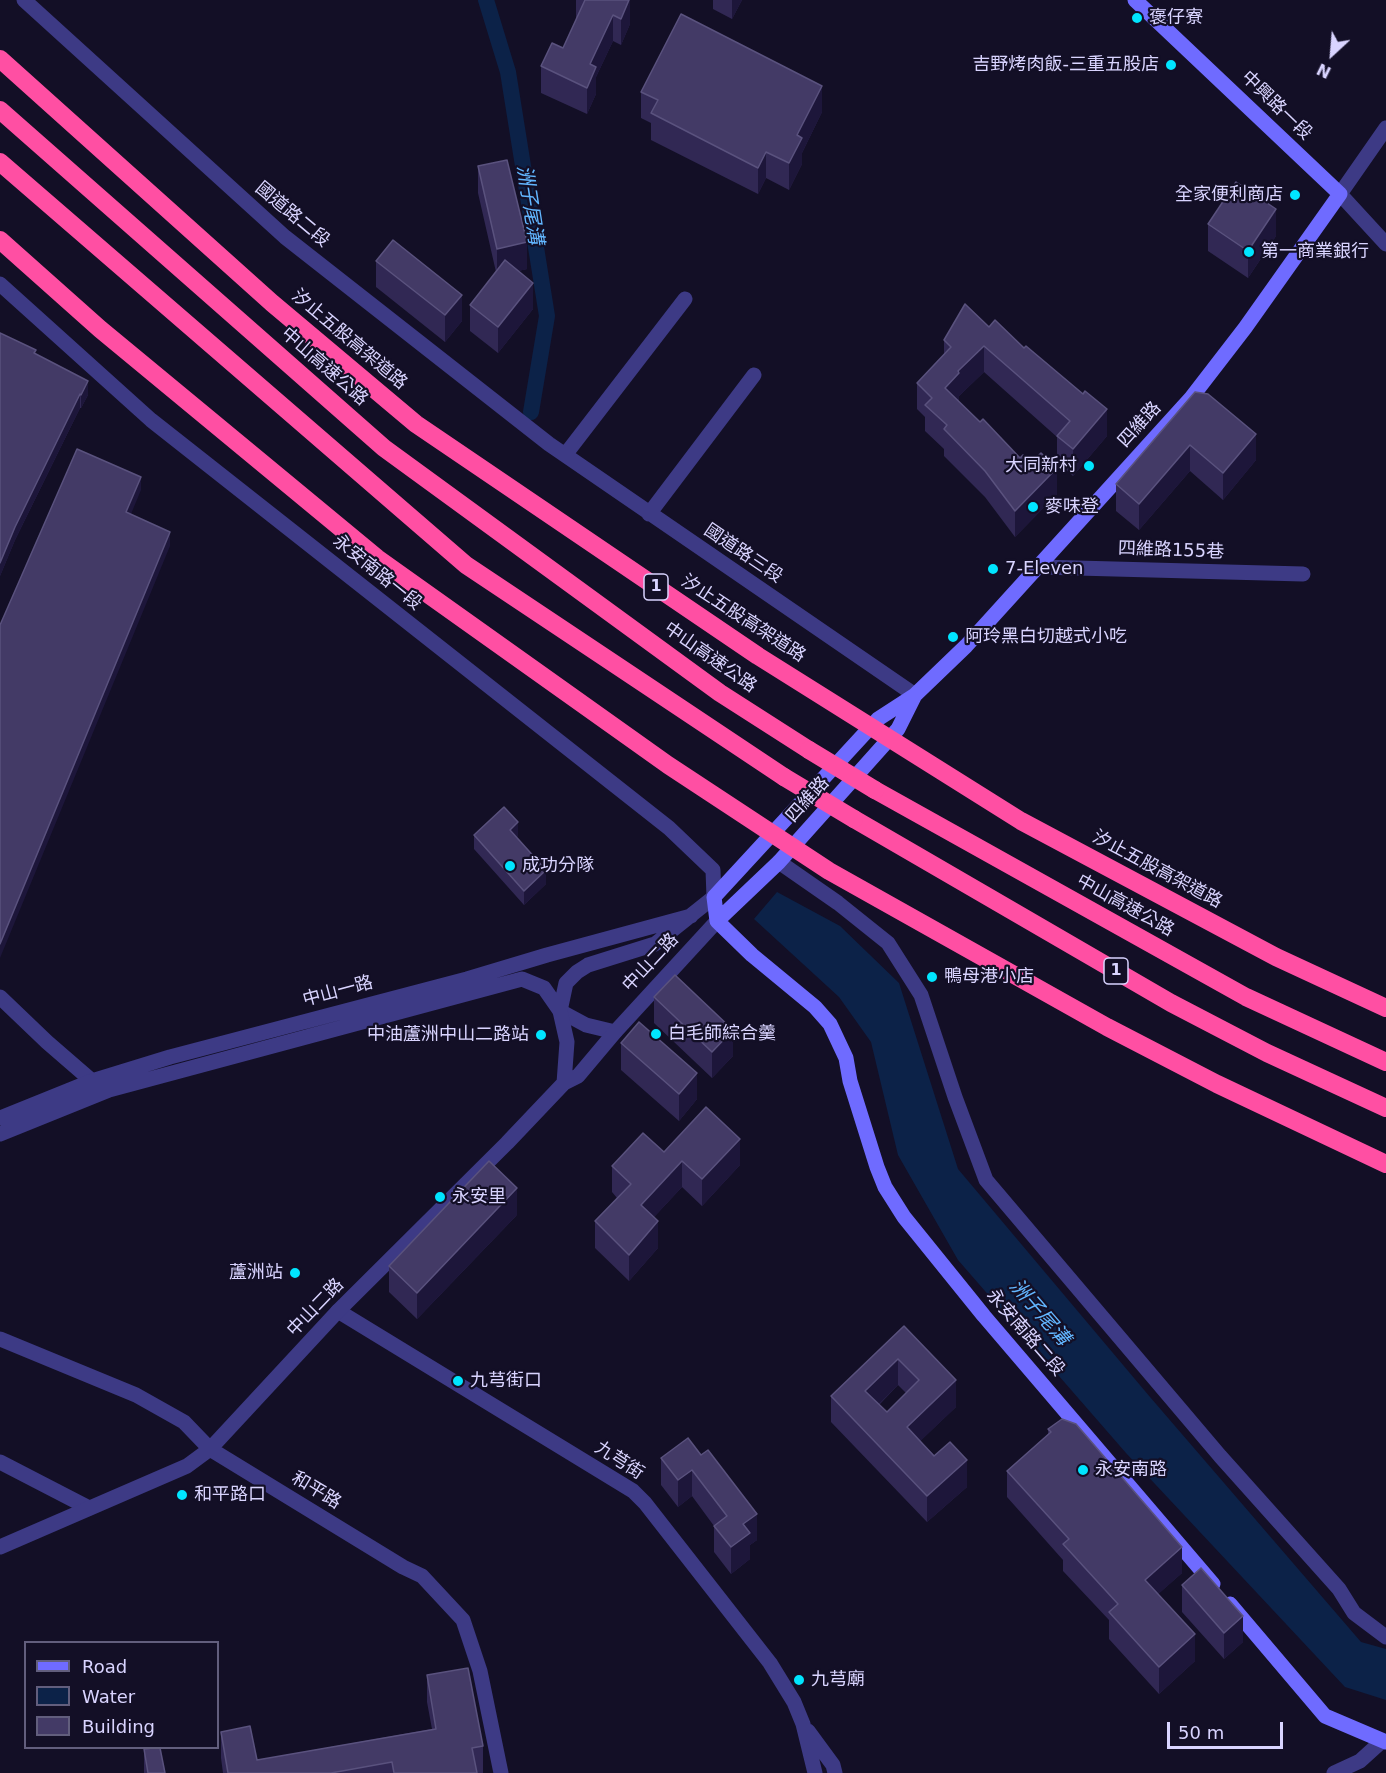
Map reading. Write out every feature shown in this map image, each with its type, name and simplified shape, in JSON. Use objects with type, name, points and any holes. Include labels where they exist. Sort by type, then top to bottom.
[{"type":"highway","name":"汐止五股高架道路","points":[[0,59],[272,303],[426,431],[758,656],[1021,821],[1276,957],[1386,1008]]},
{"type":"highway","name":"中山高速公路","points":[[0,110],[384,448],[720,693],[875,790],[1246,997],[1386,1062]]},
{"type":"highway","name":"1","points":[[0,162],[466,565],[784,777],[854,819],[1171,1004],[1267,1053],[1386,1108]]},
{"type":"highway","points":[[0,240],[100,329],[377,558],[668,765],[829,871],[1096,1022],[1217,1084],[1386,1164]]},
{"type":"main road","name":"中興路一段","points":[[1135,0],[1340,194]]},
{"type":"main road","name":"四維路","points":[[714,897],[878,719],[915,695],[966,646],[1191,398],[1245,328],[1340,194]]},
{"type":"main road","name":"四維路","points":[[717,921],[778,862],[898,729],[915,695]]},
{"type":"main road","points":[[714,897],[717,921]]},
{"type":"main road","name":"永安南路二段","points":[[717,921],[752,955],[815,1007],[830,1024],[846,1058],[850,1081],[885,1187],[904,1217],[984,1316],[1325,1716],[1384,1742]]},
{"type":"street","name":"國道路二段","points":[[24,0],[285,237],[549,444]]},
{"type":"street","name":"四維路","points":[[1340,194],[1386,128]]},
{"type":"street","name":"中興路一段","points":[[1340,194],[1386,244]]},
{"type":"street","name":"永安南路一段","points":[[0,284],[151,420],[669,828],[713,870],[714,897]]},
{"type":"street","points":[[565,455],[685,299]]},
{"type":"street","points":[[649,514],[754,375]]},
{"type":"street","name":"國道路三段","points":[[549,444],[915,695]]},
{"type":"street","name":"四維路155巷","points":[[1039,567],[1303,574]]},
{"type":"street","points":[[778,862],[838,903],[888,943],[921,995],[986,1180],[1220,1456],[1339,1589],[1354,1613],[1386,1637]]},
{"type":"street","name":"中山一路","points":[[560,1011],[566,983],[577,972],[588,965],[655,944],[714,897]]},
{"type":"street","name":"中山一路","points":[[0,1118],[92,1081],[193,1051],[466,979],[691,916]]},
{"type":"street","name":"中山二路","points":[[0,1547],[187,1466],[210,1449],[338,1311],[564,1083],[578,1076],[615,1032],[717,921]]},
{"type":"street","name":"中山一路","points":[[0,1134],[109,1090],[522,979],[544,988],[560,1011],[567,1042],[564,1083]]},
{"type":"street","points":[[0,997],[92,1081]]},
{"type":"street","points":[[560,1011],[586,1025],[615,1032]]},
{"type":"street","name":"九芎街","points":[[338,1311],[633,1491],[645,1503],[770,1662],[795,1702],[815,1773]]},
{"type":"street","name":"和平路","points":[[0,1339],[136,1395],[184,1422],[210,1449],[403,1567],[422,1576],[463,1620],[480,1671],[501,1773]]},
{"type":"street","points":[[0,1462],[89,1508]]},
{"type":"street","name":"九芎街","points":[[803,1724],[833,1765],[835,1773]]},
{"type":"street","points":[[1334,1773],[1360,1761],[1384,1742]]},
{"type":"water","points":[[777,892],[840,926],[899,983],[958,1169],[1361,1642],[1386,1649],[1386,1700],[1345,1687],[1126,1453],[958,1260],[898,1155],[871,1042],[839,997],[754,919]]},
{"type":"building","points":[[585,0],[629,0],[621,19],[613,15],[590,64],[596,67],[587,88],[541,66],[552,43],[563,48]]},
{"type":"building","points":[[681,14],[822,86],[797,135],[802,138],[789,163],[766,152],[758,168],[651,113],[658,100],[641,92]]},
{"type":"building","points":[[507,160],[527,242],[497,249],[478,166]]},
{"type":"building","points":[[1236,182],[1276,209],[1248,251],[1208,224]]},
{"type":"building","points":[[393,240],[462,295],[445,315],[376,261]]},
{"type":"building","points":[[505,260],[533,283],[498,327],[470,305]]},
{"type":"building","points":[[965,304],[989,327],[995,320],[1024,348],[1026,346],[1083,394],[1085,391],[1107,409],[1073,449],[1057,436],[1070,421],[984,346],[958,371],[959,373],[945,388],[980,422],[983,419],[1020,458],[1023,455],[1031,463],[1041,453],[1057,468],[1015,511],[985,471],[944,429],[947,425],[925,405],[932,398],[917,383],[951,347],[944,340]]},
{"type":"building","points":[[0,333],[36,350],[34,353],[88,381],[15,527],[0,563]]},
{"type":"building","points":[[1195,392],[1208,394],[1256,434],[1223,473],[1190,445],[1139,504],[1116,484]]},
{"type":"building","points":[[77,449],[141,477],[126,512],[170,532],[0,944],[0,625]]},
{"type":"building","name":"成功分隊","points":[[504,807],[518,822],[510,830],[546,870],[524,891],[474,835]]},
{"type":"building","points":[[675,975],[733,1030],[712,1052],[654,997]]},
{"type":"building","points":[[639,1022],[697,1073],[679,1094],[621,1043]]},
{"type":"building","points":[[706,1107],[740,1139],[702,1179],[682,1161],[641,1205],[658,1221],[629,1255],[595,1221],[631,1184],[612,1166],[643,1133],[664,1152]]},
{"type":"building","points":[[489,1161],[517,1188],[417,1293],[389,1266]]},
{"type":"building","points":[[904,1326],[956,1380],[907,1427],[934,1456],[950,1442],[967,1460],[927,1496],[831,1396]],"holes":[[[898,1359],[919,1380],[887,1412],[865,1391]]]},
{"type":"building","points":[[1062,1419],[1076,1424],[1182,1547],[1145,1580],[1195,1634],[1159,1667],[1109,1612],[1118,1604],[1063,1544],[1069,1539],[1007,1471],[1051,1432],[1048,1429]]},
{"type":"building","points":[[688,1438],[701,1455],[708,1450],[757,1514],[743,1524],[750,1533],[731,1547],[714,1526],[727,1516],[692,1470],[678,1480],[661,1458]]},
{"type":"building","points":[[1201,1568],[1243,1616],[1224,1633],[1182,1585]]},
{"type":"building","points":[[468,1668],[483,1746],[472,1748],[477,1773],[394,1773],[392,1762],[331,1773],[228,1773],[221,1732],[250,1726],[257,1760],[436,1729],[427,1675]]},
{"type":"building","points":[[144,1749],[160,1749],[165,1773],[148,1773]]},
{"type":"waterway","name":"洲子尾溝","points":[[486,0],[508,72],[547,316],[531,412]]},
{"type":"place","name":"褒仔寮","points":[[1137,18]]},
{"type":"place","name":"吉野烤肉飯-三重五股店","points":[[1171,65]]},
{"type":"place","name":"全家便利商店","points":[[1295,195]]},
{"type":"place","name":"第一商業銀行","points":[[1249,252]]},
{"type":"place","name":"大同新村","points":[[1089,466]]},
{"type":"place","name":"麥味登","points":[[1033,507]]},
{"type":"place","name":"7-Eleven","points":[[993,569]]},
{"type":"place","name":"阿玲黑白切越式小吃","points":[[953,637]]},
{"type":"place","name":"成功分隊","points":[[510,866]]},
{"type":"place","name":"鴨母港小店","points":[[932,977]]},
{"type":"place","name":"白毛師綜合羹","points":[[656,1034]]},
{"type":"place","name":"中油蘆洲中山二路站","points":[[541,1035]]},
{"type":"place","name":"永安里","points":[[440,1197]]},
{"type":"place","name":"蘆洲站","points":[[295,1273]]},
{"type":"place","name":"九芎街口","points":[[458,1381]]},
{"type":"place","name":"永安南路","points":[[1083,1470]]},
{"type":"place","name":"和平路口","points":[[182,1495]]},
{"type":"place","name":"九芎廟","points":[[799,1680]]}]
